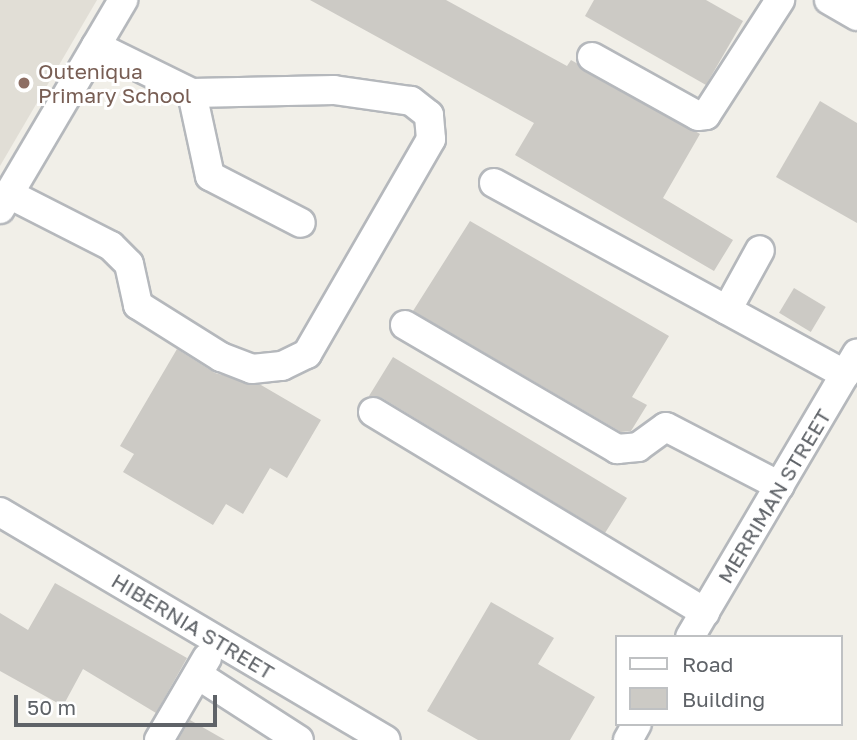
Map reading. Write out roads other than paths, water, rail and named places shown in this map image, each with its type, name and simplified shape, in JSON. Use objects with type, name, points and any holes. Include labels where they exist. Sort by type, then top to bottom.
[{"type":"street","points":[[96,46],[192,93],[334,90],[411,101],[423,106],[432,124],[431,139],[307,354],[293,363],[253,369],[221,358],[138,305],[129,264],[111,246],[4,202],[123,0]]},
{"type":"street","points":[[592,57],[698,116],[706,115],[780,0]]},
{"type":"street","points":[[829,0],[857,16]]},
{"type":"street","points":[[192,93],[210,176],[301,223]]},
{"type":"street","points":[[494,183],[727,310],[851,364]]},
{"type":"street","points":[[727,310],[760,250]]},
{"type":"street","points":[[405,324],[617,449],[638,447],[666,426],[780,486]]},
{"type":"street","name":"MERRIMAN STREET","points":[[691,635],[851,364]]},
{"type":"street","points":[[373,412],[705,612]]},
{"type":"street","name":"HIBERNIA STREET","points":[[0,512],[218,641],[371,736]]},
{"type":"street","points":[[159,740],[218,641]]},
{"type":"street","points":[[198,675],[299,740]]},
{"type":"place","name":"Outeniqua Primary School","points":[[24,83]]}]
